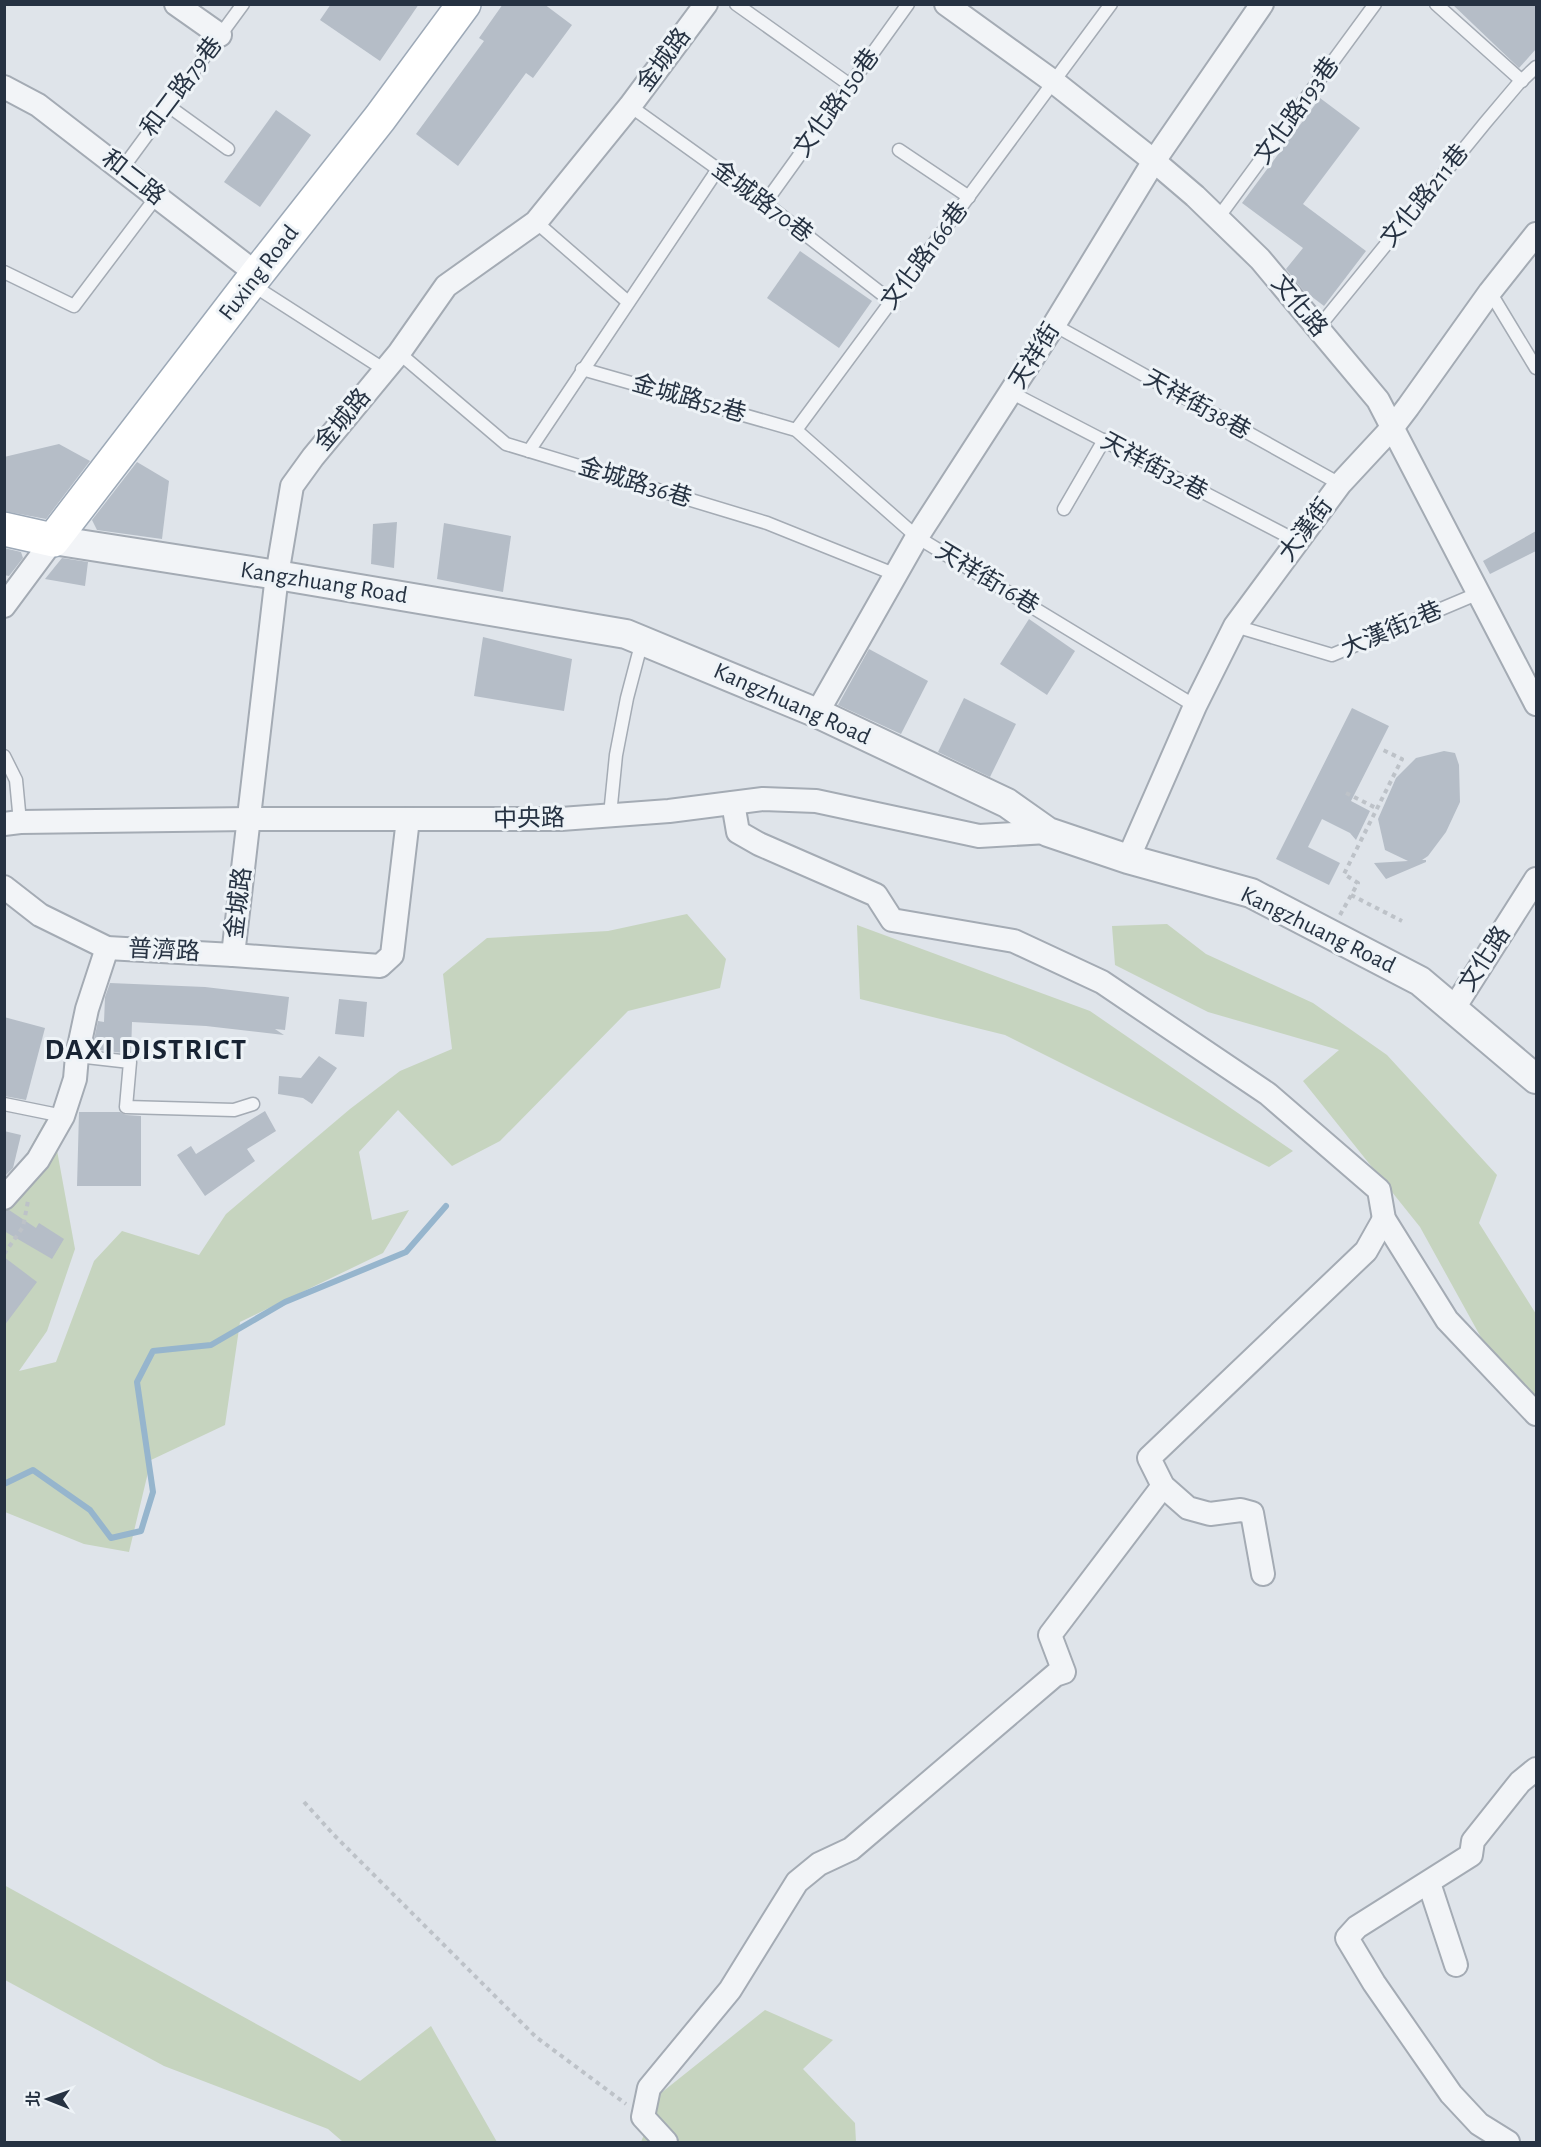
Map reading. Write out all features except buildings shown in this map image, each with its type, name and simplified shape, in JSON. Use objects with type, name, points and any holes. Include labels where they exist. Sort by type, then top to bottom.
[{"type":"main road","name":"Fuxing Road","points":[[53,540],[380,118],[464,4]]},
{"type":"main road","points":[[4,529],[53,540]]},
{"type":"street","points":[[176,4],[220,35]]},
{"type":"street","name":"金城路","points":[[233,955],[277,575],[291,486],[392,361],[446,286],[536,222],[630,106],[706,4]]},
{"type":"street","name":"文化路","points":[[946,4],[1054,82],[1154,161],[1260,259],[1378,400],[1536,704]]},
{"type":"street","name":"天祥街","points":[[817,713],[917,537],[1012,393],[1154,161],[1262,4]]},
{"type":"street","name":"和二路","points":[[5,89],[38,105],[122,169],[253,279]]},
{"type":"street","name":"大漢街","points":[[1128,859],[1195,706],[1236,626],[1340,484],[1392,428],[1490,292],[1536,234]]},
{"type":"street","points":[[4,606],[53,540]]},
{"type":"street","name":"Kangzhuang Road","points":[[53,540],[626,634],[643,640],[817,713],[1007,803],[1048,832],[1128,859],[1251,893],[1420,981],[1536,1079]]},
{"type":"street","name":"中央路","points":[[12,823],[249,819],[561,819],[669,811],[763,799],[816,801],[979,836],[1048,832]]},
{"type":"street","points":[[733,803],[738,832],[759,844],[876,895],[892,920],[1014,941],[1102,982],[1268,1094],[1379,1190],[1384,1218],[1447,1320],[1536,1414]]},
{"type":"street","name":"普濟路","points":[[4,1198],[38,1160],[63,1116],[75,1079],[77,1056],[87,1009],[106,948],[380,966],[392,956],[408,819]]},
{"type":"street","name":"文化路","points":[[1454,1008],[1536,879]]},
{"type":"street","points":[[4,887],[40,915],[106,948]]},
{"type":"street","points":[[1263,1574],[1252,1513],[1241,1510],[1210,1514],[1188,1508],[1163,1486],[1149,1458],[1366,1251],[1384,1218]]},
{"type":"street","points":[[666,2142],[643,2117],[649,2088],[730,1990],[797,1882],[819,1864],[851,1849],[1055,1675],[1064,1672],[1050,1635],[1163,1486]]},
{"type":"street","points":[[1508,2142],[1479,2124],[1451,2094],[1374,1983],[1347,1938],[1357,1927],[1471,1855],[1473,1841],[1520,1782],[1536,1769]]},
{"type":"street","points":[[1429,1883],[1456,1965]]},
{"type":"lane","name":"和二路79巷","points":[[122,169],[243,4]]},
{"type":"lane","points":[[736,4],[850,85]]},
{"type":"lane","name":"文化路150巷","points":[[765,202],[908,4]]},
{"type":"lane","name":"文化路166巷","points":[[796,430],[1111,4]]},
{"type":"lane","name":"文化路193巷","points":[[1218,218],[1375,4]]},
{"type":"lane","points":[[1436,4],[1522,81]]},
{"type":"lane","name":"文化路211巷","points":[[1318,328],[1536,67]]},
{"type":"lane","points":[[167,105],[228,149]]},
{"type":"lane","name":"金城路70巷","points":[[630,106],[765,202],[891,302]]},
{"type":"lane","points":[[899,150],[969,197]]},
{"type":"lane","points":[[529,451],[718,169]]},
{"type":"lane","points":[[6,276],[74,306],[156,196]]},
{"type":"lane","points":[[536,222],[628,302]]},
{"type":"lane","name":"金城路36巷","points":[[253,279],[392,361],[506,444],[767,523],[894,574]]},
{"type":"lane","points":[[1490,292],[1536,368]]},
{"type":"lane","name":"天祥街38巷","points":[[1054,325],[1340,484]]},
{"type":"lane","name":"金城路52巷","points":[[582,369],[796,430]]},
{"type":"lane","name":"天祥街32巷","points":[[1012,393],[1297,541]]},
{"type":"lane","name":"天祥街16巷","points":[[796,430],[917,537],[1195,706]]},
{"type":"lane","points":[[1064,509],[1104,440]]},
{"type":"lane","name":"大漢街2巷","points":[[1236,626],[1332,655],[1479,593]]},
{"type":"lane","points":[[610,815],[616,755],[627,698],[643,640]]},
{"type":"lane","points":[[4,756],[16,780],[12,823]]},
{"type":"lane","points":[[77,1056],[130,1062],[126,1107],[234,1110],[253,1104]]},
{"type":"lane","points":[[4,1104],[63,1116]]},
{"type":"path","points":[[1330,934],[1358,883],[1344,874],[1402,759],[1383,750]]},
{"type":"path","points":[[1346,794],[1376,808]]},
{"type":"path","points":[[1351,895],[1402,921]]},
{"type":"path","points":[[4,1254],[23,1227],[29,1198]]},
{"type":"path","points":[[304,1802],[333,1834],[536,2037],[643,2117]]},
{"type":"green space","points":[[687,914],[726,959],[720,988],[628,1011],[500,1141],[452,1166],[398,1110],[359,1152],[372,1220],[409,1210],[383,1253],[240,1322],[225,1425],[151,1460],[129,1552],[84,1544],[5,1512],[5,1193],[50,1112],[75,1249],[47,1331],[19,1371],[56,1362],[94,1261],[122,1231],[199,1255],[226,1214],[350,1109],[400,1071],[452,1049],[443,974],[487,938],[608,931]]},
{"type":"green space","points":[[1167,924],[1206,954],[1313,1003],[1387,1055],[1497,1175],[1479,1223],[1536,1314],[1536,1409],[1494,1361],[1420,1227],[1303,1081],[1339,1050],[1208,1012],[1115,965],[1112,926]]},
{"type":"green space","points":[[857,925],[1090,1011],[1293,1151],[1269,1167],[1005,1035],[860,999]]},
{"type":"green space","points":[[4,1885],[360,2081],[431,2026],[497,2142],[343,2142],[328,2129],[164,2066],[5,1980]]},
{"type":"green space","points":[[765,2010],[833,2040],[803,2069],[855,2123],[856,2142],[641,2142],[661,2093]]},
{"type":"waterway","points":[[4,1484],[33,1470],[90,1510],[111,1538],[141,1531],[153,1492],[137,1382],[153,1351],[211,1345],[285,1302],[406,1252],[446,1206]]},
{"type":"district","name":"DAXI DISTRICT","points":[[146,1050]]}]
